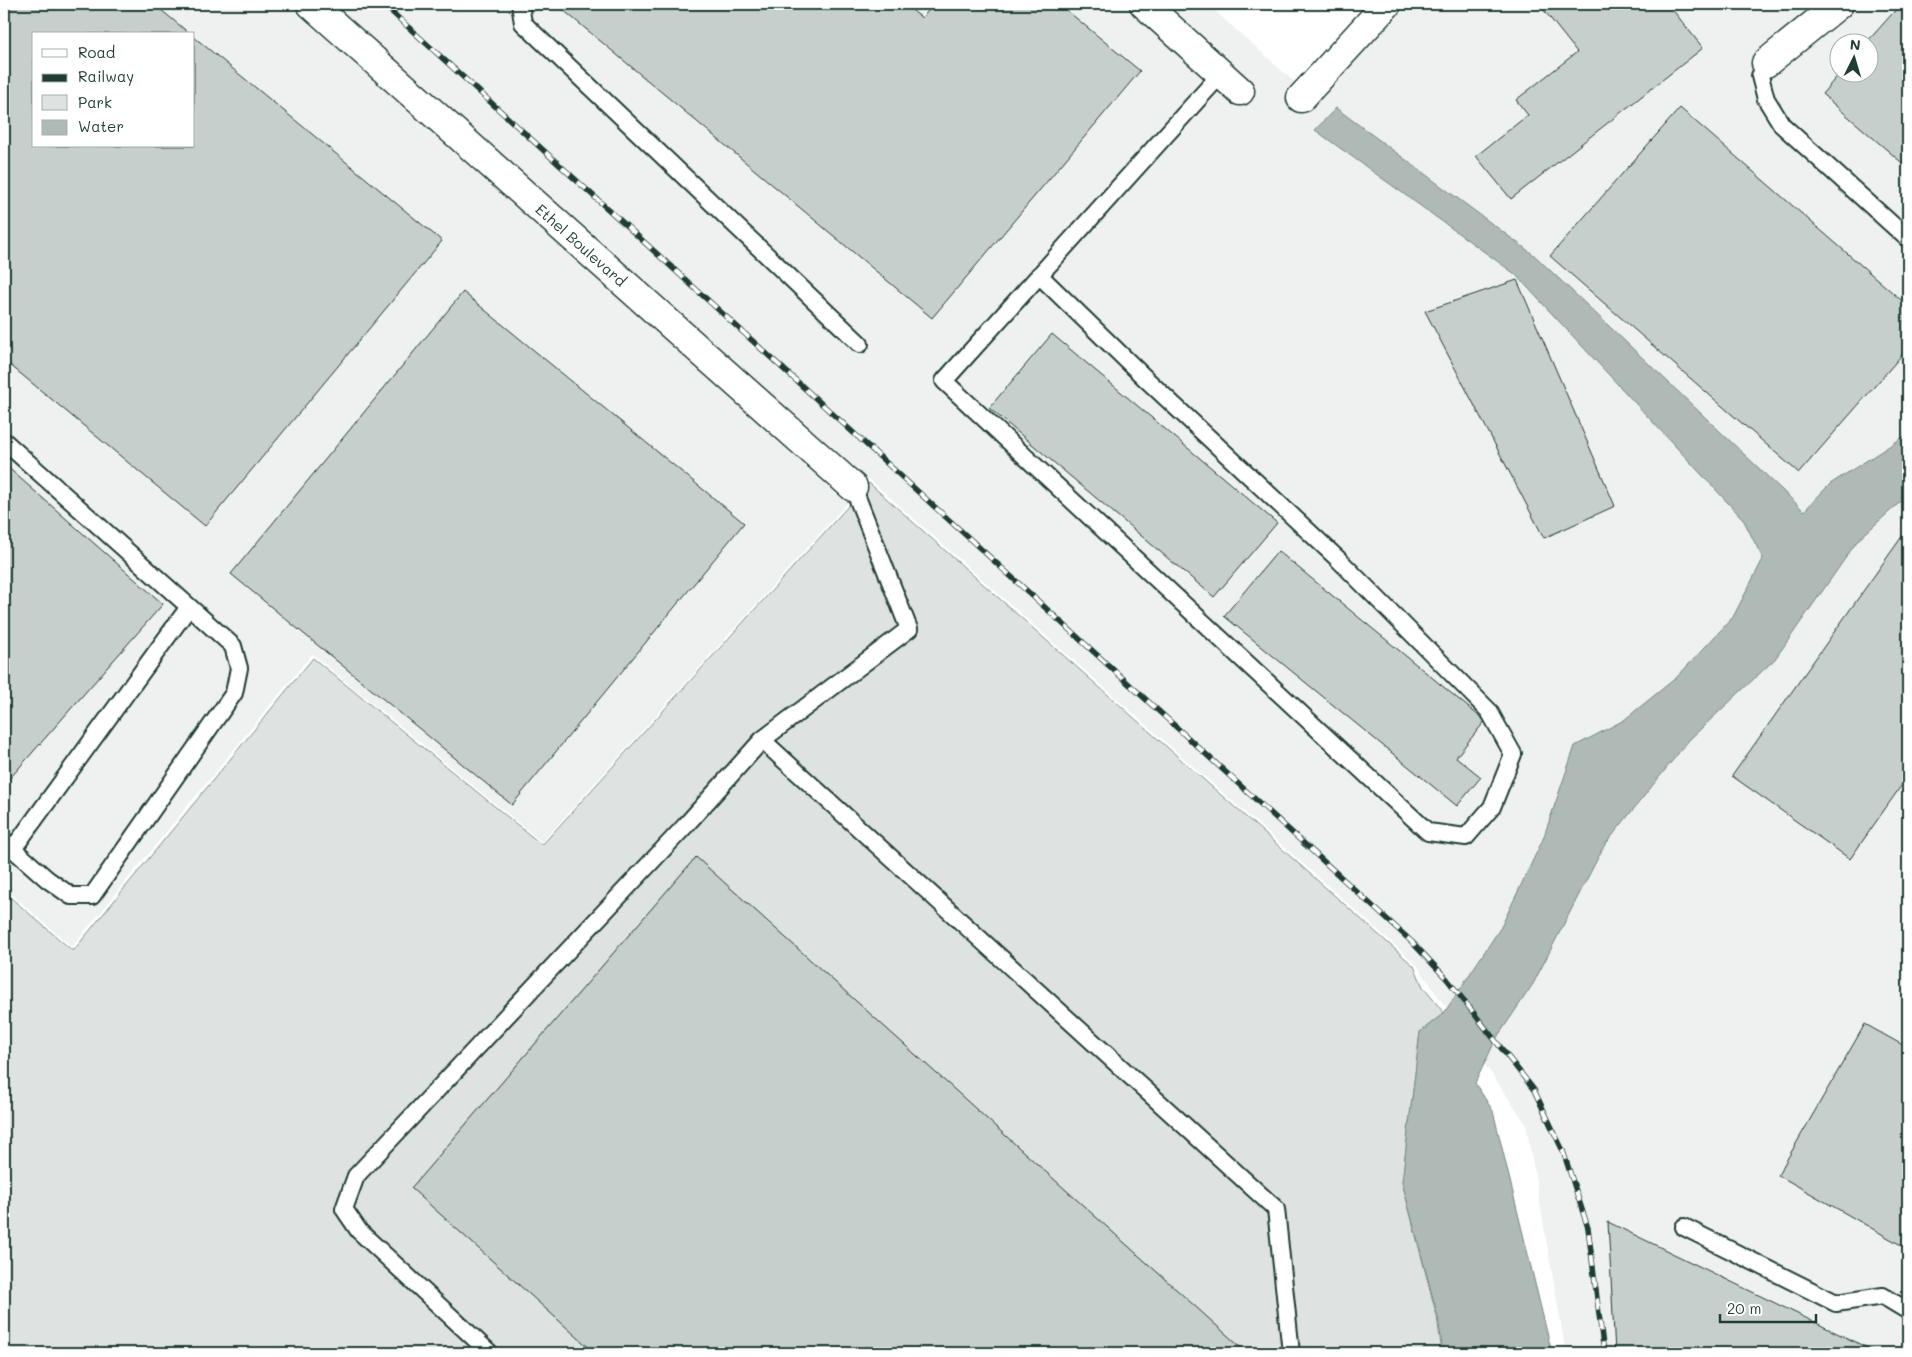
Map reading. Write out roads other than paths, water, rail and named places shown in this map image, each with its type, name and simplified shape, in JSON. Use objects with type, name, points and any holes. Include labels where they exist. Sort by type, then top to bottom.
[{"type":"street","name":"Ethel Boulevard","points":[[311,4],[853,488]]},
{"type":"street","points":[[1144,4],[1230,83]]},
{"type":"street","points":[[1301,98],[1387,4]]},
{"type":"street","points":[[1766,63],[1839,4]]},
{"type":"lane","points":[[520,4],[523,23],[860,344]]},
{"type":"lane","points":[[1766,63],[1760,76],[1766,99],[1782,125],[1908,239]]},
{"type":"lane","points":[[1039,276],[1338,559],[1489,711],[1513,754],[1492,807],[1466,837],[1428,832],[944,381],[1039,276],[1230,83]]},
{"type":"lane","points":[[4,441],[233,646],[239,668],[234,693],[92,896],[71,896],[47,879],[8,845],[189,607]]},
{"type":"lane","points":[[490,1353],[359,1231],[344,1209],[356,1176],[672,840],[762,740],[909,629],[853,488]]},
{"type":"lane","points":[[762,740],[1276,1209],[1291,1353]]},
{"type":"lane","points":[[1684,1228],[1836,1303],[1883,1296],[1908,1311]]},
{"type":"water","points":[[1336,108],[1534,255],[1804,511],[1830,484],[1908,434],[1908,495],[1858,540],[1775,659],[1689,740],[1604,846],[1533,984],[1496,1039],[1475,1083],[1493,1111],[1552,1353],[1443,1353],[1438,1317],[1402,1182],[1420,1032],[1444,1013],[1501,927],[1543,839],[1575,746],[1624,720],[1677,677],[1733,617],[1763,559],[1743,519],[1515,274],[1315,130]]},
{"type":"railway","points":[[383,4],[1412,942],[1447,979],[1534,1090],[1563,1151],[1588,1228],[1604,1353]]}]
